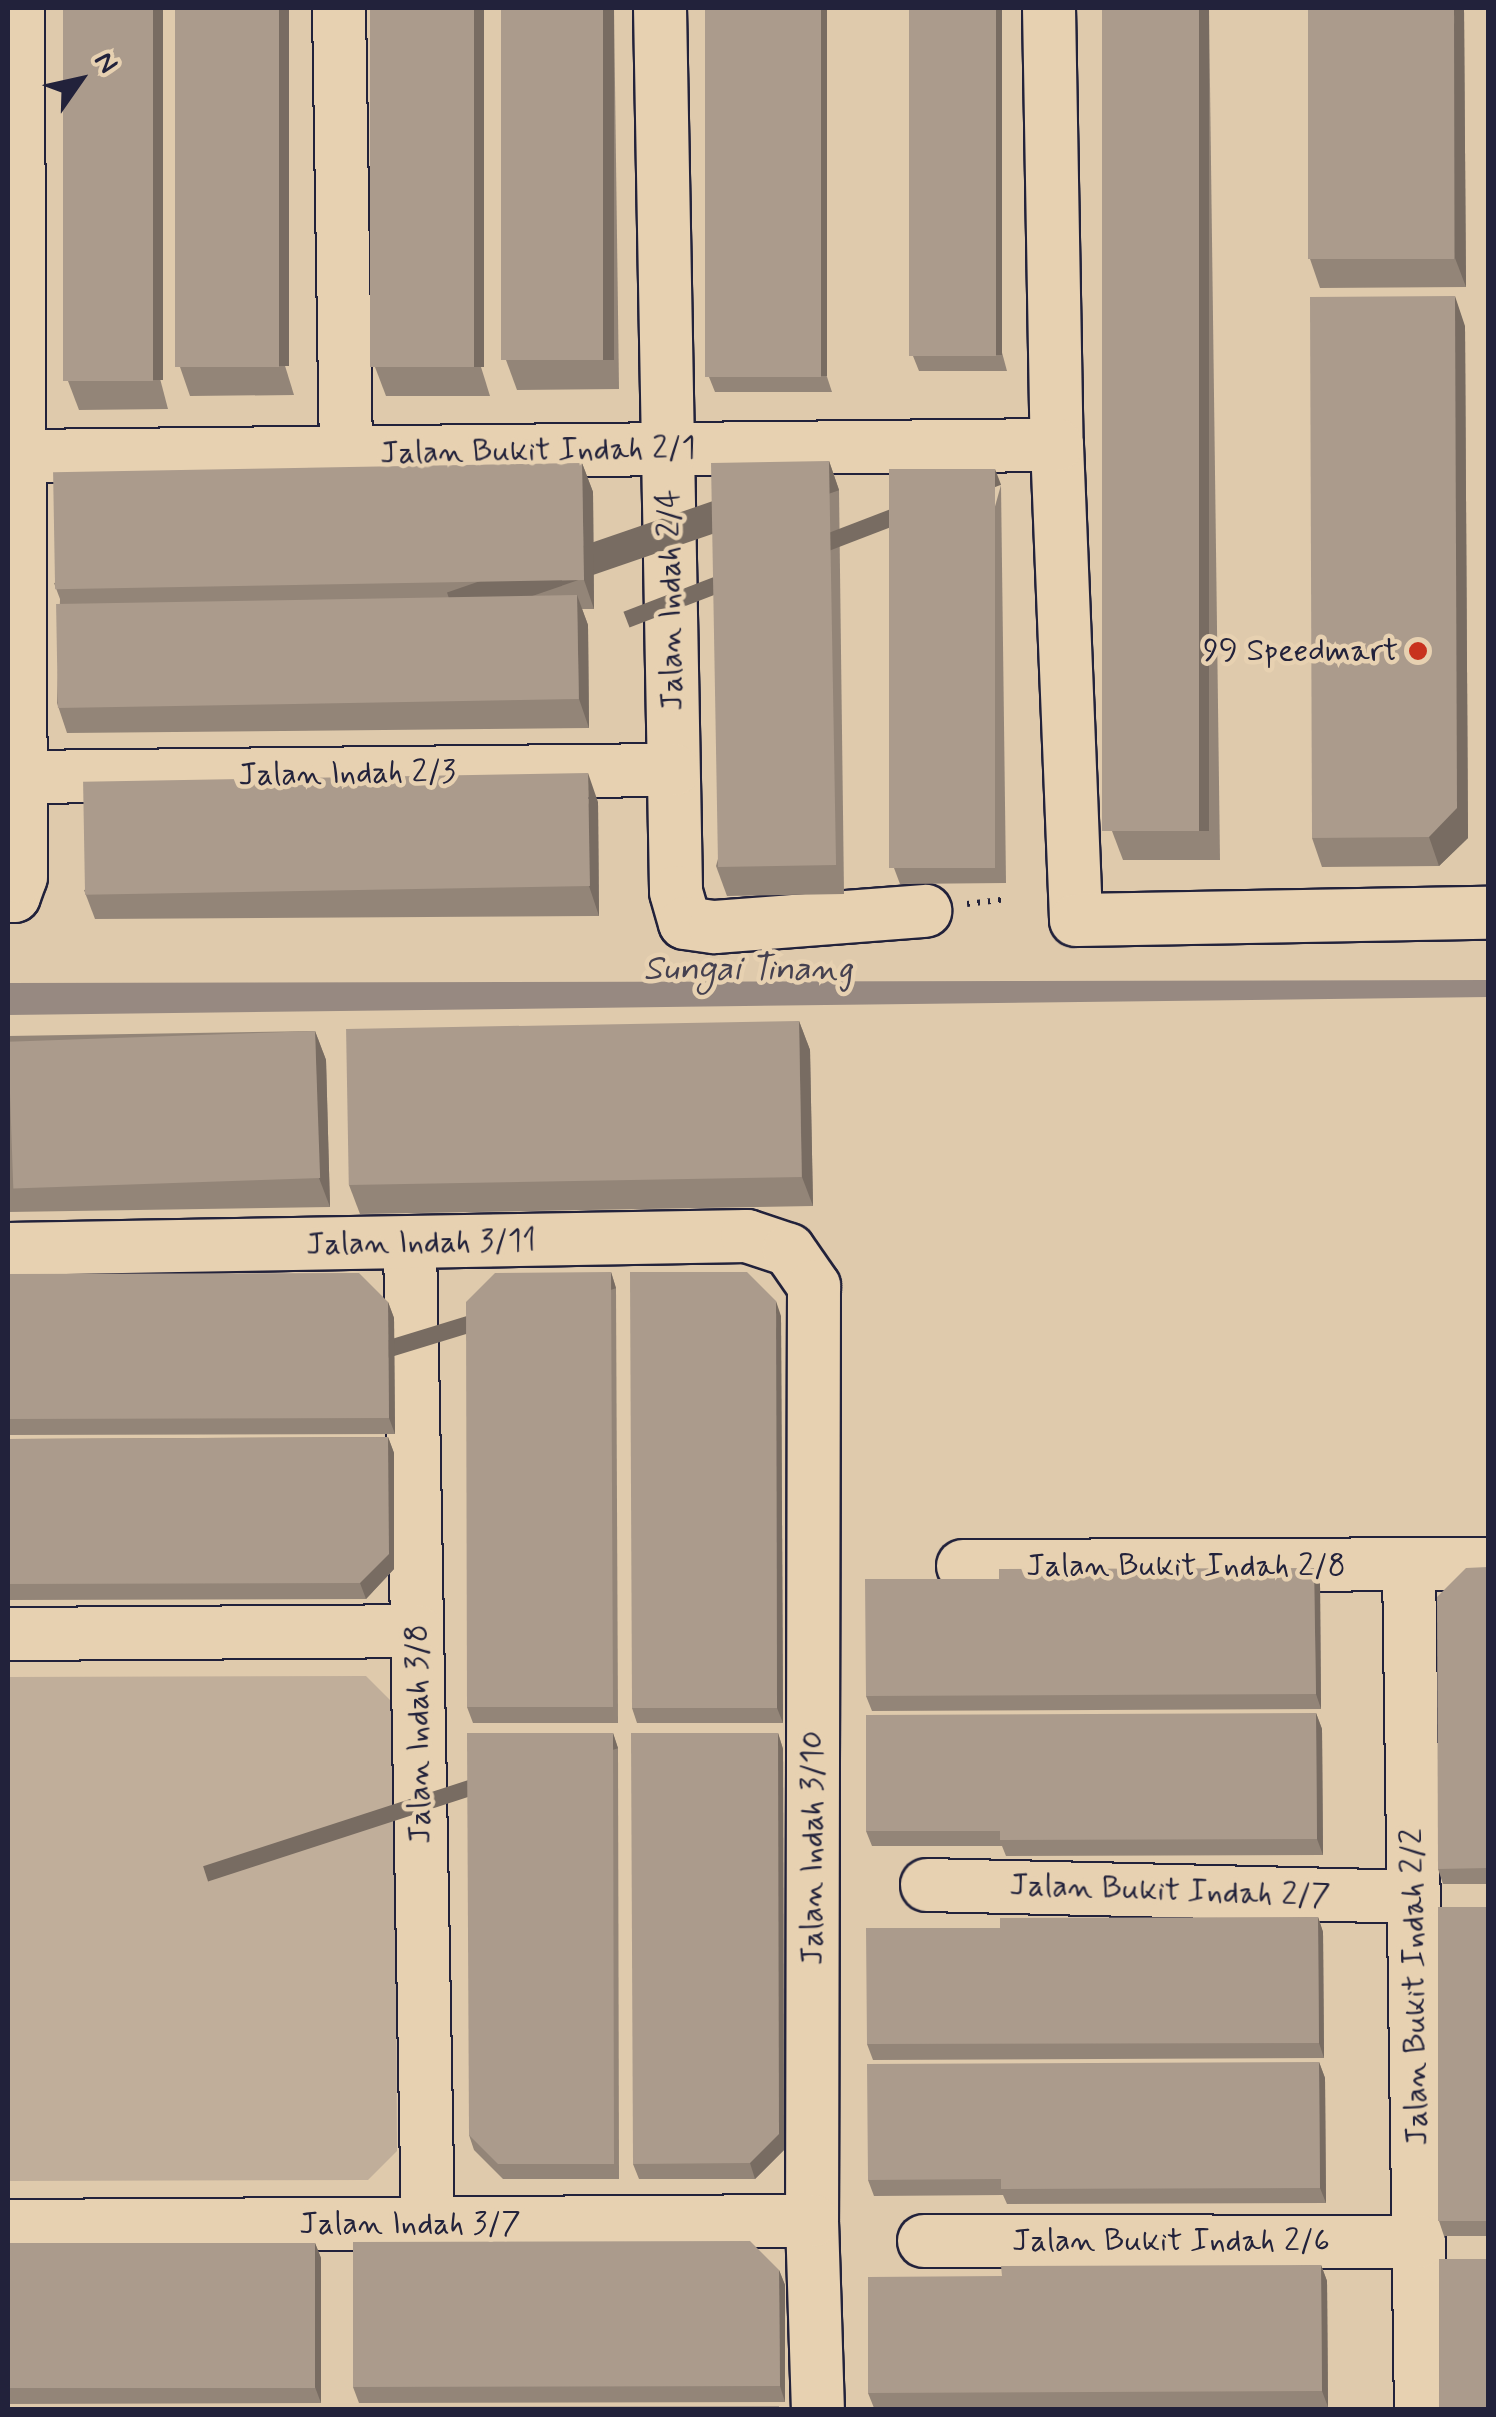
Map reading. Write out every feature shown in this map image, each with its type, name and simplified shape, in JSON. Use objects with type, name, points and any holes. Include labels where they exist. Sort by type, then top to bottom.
[{"type":"street","points":[[11,896],[22,877],[20,456],[12,145],[18,8]]},
{"type":"street","points":[[339,8],[346,452]]},
{"type":"street","name":"Jalan Indah 2/4","points":[[660,8],[676,892],[685,922],[716,927],[926,912]]},
{"type":"street","points":[[1049,8],[1057,445],[1076,920],[1488,913]]},
{"type":"street","name":"Jalan Bukit Indah 2/1","points":[[20,456],[1057,445]]},
{"type":"street","name":"Jalan Indah 2/3","points":[[21,777],[674,770]]},
{"type":"street","name":"Jalan Indah 3/11","points":[[8,1249],[410,1245],[746,1236],[789,1250],[814,1286]]},
{"type":"street","name":"Jalan Indah 3/8","points":[[410,1245],[428,2224]]},
{"type":"street","name":"Jalan Indah 3/10","points":[[814,1286],[812,2220],[818,2410]]},
{"type":"street","name":"Jalan Bukit Indah 2/8","points":[[963,1566],[1488,1564]]},
{"type":"street","name":"Jalan Bukit Indah 2/2","points":[[1409,1565],[1420,2410]]},
{"type":"street","points":[[8,1634],[416,1631]]},
{"type":"street","name":"Jalan Bukit Indah 2/7","points":[[926,1884],[1414,1897]]},
{"type":"street","name":"Jalan Indah 3/7","points":[[8,2226],[812,2220]]},
{"type":"street","name":"Jalan Bukit Indah 2/6","points":[[924,2241],[1419,2242]]},
{"type":"shaded area","points":[[1488,980],[1488,997],[8,1015],[8,983]]},
{"type":"shaded area","points":[[366,1676],[395,1705],[397,2151],[368,2180],[8,2181],[8,1677]]},
{"type":"building","points":[[63,8],[153,8],[153,381],[63,381]]},
{"type":"building","points":[[175,8],[279,8],[279,367],[175,367]]},
{"type":"building","points":[[370,8],[474,8],[474,367],[370,367]]},
{"type":"building","points":[[501,8],[603,8],[603,360],[501,360]]},
{"type":"building","points":[[705,8],[821,8],[821,377],[705,377]]},
{"type":"building","points":[[909,8],[996,8],[996,356],[909,356]]},
{"type":"building","points":[[1102,8],[1199,8],[1199,831],[1102,831]]},
{"type":"building","points":[[1308,8],[1454,8],[1454,259],[1308,259]]},
{"type":"building","points":[[1455,296],[1457,808],[1429,837],[1312,838],[1310,297]]},
{"type":"building","points":[[829,461],[836,865],[718,867],[711,463]]},
{"type":"building","points":[[582,463],[584,580],[55,589],[53,472]]},
{"type":"building","points":[[889,469],[995,469],[995,868],[889,868]]},
{"type":"building","points":[[577,595],[579,699],[58,708],[56,604]]},
{"type":"building","points":[[588,773],[590,886],[85,895],[83,782]]},
{"type":"building","points":[[799,1021],[802,1177],[349,1185],[346,1029]]},
{"type":"building","points":[[315,1031],[320,1178],[13,1189],[8,1042]]},
{"type":"building","points":[[611,1272],[613,1707],[467,1707],[466,1302],[495,1273]]},
{"type":"building","points":[[630,1272],[747,1272],[776,1301],[777,1708],[632,1708]]},
{"type":"building","points":[[359,1273],[388,1302],[389,1418],[8,1419],[8,1274]]},
{"type":"building","points":[[388,1437],[389,1554],[360,1583],[8,1584],[8,1439]]},
{"type":"building","points":[[1488,1567],[1488,1868],[1438,1869],[1437,1597],[1466,1568]]},
{"type":"building","points":[[1314,1568],[1316,1694],[866,1696],[865,1579],[999,1579],[999,1569]]},
{"type":"building","points":[[1316,1713],[1317,1839],[1000,1840],[1000,1831],[866,1831],[866,1715]]},
{"type":"building","points":[[467,1733],[613,1733],[614,2164],[498,2164],[469,2135]]},
{"type":"building","points":[[631,1733],[778,1733],[779,2134],[750,2163],[633,2164]]},
{"type":"building","points":[[1438,1907],[1488,1907],[1488,2221],[1438,2221]]},
{"type":"building","points":[[1318,1917],[1319,2043],[867,2044],[866,1928],[1000,1928],[1000,1918]]},
{"type":"building","points":[[1319,2062],[1320,2188],[1001,2189],[1001,2179],[868,2180],[867,2064]]},
{"type":"building","points":[[750,2241],[779,2270],[780,2386],[353,2387],[353,2242]]},
{"type":"building","points":[[8,2243],[315,2243],[315,2388],[8,2388]]},
{"type":"building","points":[[1439,2259],[1488,2259],[1488,2410],[1439,2410]]},
{"type":"building","points":[[1321,2265],[1322,2391],[868,2393],[868,2277],[1002,2276],[1001,2266]]},
{"type":"building","points":[[779,2406],[779,2410],[354,2410],[354,2407]]},
{"type":"building","points":[[8,2408],[316,2410],[8,2410]]},
{"type":"place","name":"99 Speedmart","points":[[1418,651]]},
{"type":"water label","name":"Sungai Tinang","points":[[748,969]]}]
